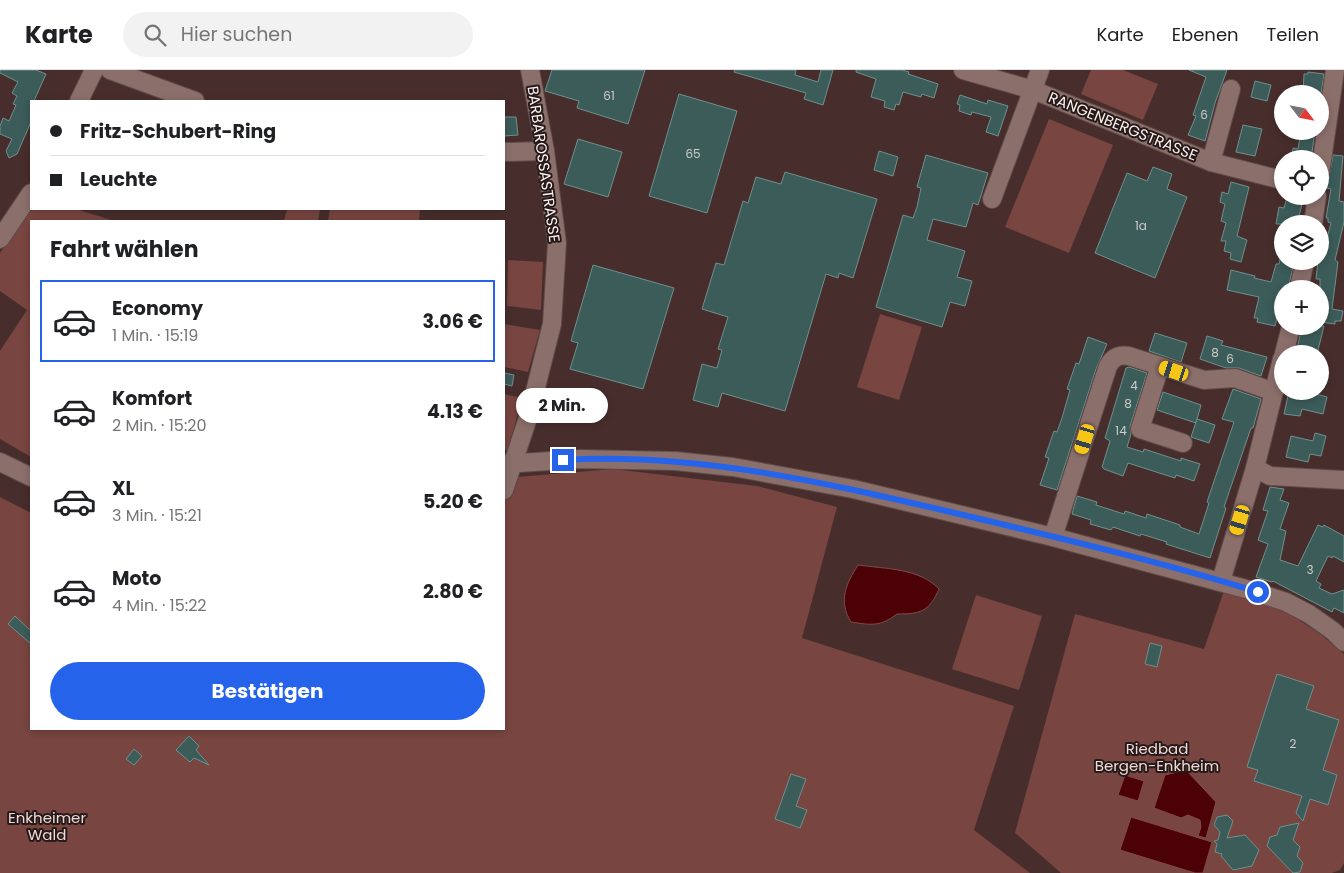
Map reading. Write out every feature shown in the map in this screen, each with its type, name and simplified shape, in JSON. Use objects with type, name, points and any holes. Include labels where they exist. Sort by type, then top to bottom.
[{"type":"street","points":[[79,100],[94,70]]},
{"type":"street","points":[[110,70],[192,100]]},
{"type":"street","name":"BARBAROSSASTRASSE","points":[[505,483],[508,463],[529,415],[552,324],[557,243],[545,151],[530,70]]},
{"type":"street","name":"RANGENBERGSTRASSE","points":[[963,70],[1032,90],[1211,162],[1274,178]]},
{"type":"street","points":[[992,199],[1040,70]]},
{"type":"street","points":[[1323,150],[1335,70]]},
{"type":"street","points":[[1211,162],[1231,90]]},
{"type":"street","points":[[505,152],[545,151]]},
{"type":"street","points":[[0,239],[30,194]]},
{"type":"street","points":[[1053,537],[1110,361],[1118,355],[1122,355],[1204,380],[1235,378],[1274,392],[1256,468],[1221,582]]},
{"type":"street","points":[[1160,366],[1140,428],[1183,442]]},
{"type":"street","points":[[508,463],[580,458],[634,459],[709,464],[859,491],[1053,537],[1221,582],[1286,602],[1323,623],[1344,642]]},
{"type":"street","points":[[0,462],[30,477]]},
{"type":"street","points":[[1256,468],[1270,476],[1344,480]]},
{"type":"green space","points":[[1091,70],[1123,70],[1158,84],[1143,120],[1081,94]]},
{"type":"green space","points":[[1049,119],[1113,145],[1069,253],[1005,227]]},
{"type":"green space","points":[[30,209],[79,210],[111,220],[30,220],[30,456],[0,439],[0,351],[27,310],[0,291],[0,253]]},
{"type":"green space","points":[[287,210],[320,210],[318,220],[284,220]]},
{"type":"green space","points":[[330,210],[420,210],[419,220],[328,220]]},
{"type":"green space","points":[[508,260],[543,262],[541,310],[507,306]]},
{"type":"green space","points":[[880,314],[922,327],[899,400],[857,387]]},
{"type":"green space","points":[[505,324],[540,330],[528,372],[505,367]]},
{"type":"green space","points":[[505,394],[522,398],[508,450],[505,450]]},
{"type":"green space","name":"Enkheimer Wald","points":[[613,469],[757,486],[837,507],[802,638],[1014,706],[974,830],[1030,873],[0,873],[0,497],[30,512],[30,730],[505,730],[505,478]]},
{"type":"green space","name":"Riedbad Bergen-Enkheim","points":[[1225,588],[1284,610],[1320,634],[1344,654],[1344,863],[1340,870],[1332,873],[1061,873],[1015,833],[1075,614],[1204,649]]},
{"type":"green space","points":[[976,595],[1042,616],[1019,690],[952,669]]},
{"type":"shaded area","points":[[858,565],[912,573],[931,582],[939,589],[931,603],[918,612],[897,614],[875,624],[851,622],[844,600],[847,586]]},
{"type":"shaded area","points":[[1186,770],[1216,802],[1206,838],[1198,836],[1201,827],[1200,820],[1188,815],[1181,818],[1154,808],[1165,775]]},
{"type":"shaded area","points":[[1125,775],[1144,781],[1138,801],[1118,795]]},
{"type":"shaded area","points":[[1131,817],[1212,842],[1203,873],[1195,873],[1120,850]]},
{"type":"building","points":[[0,70],[36,70],[46,74],[34,100],[30,100],[30,124],[17,154],[9,158],[6,151],[12,139],[0,134],[0,126],[3,118],[9,121],[16,105],[13,104],[17,96],[12,93],[18,82],[0,73]]},
{"type":"building","points":[[552,70],[645,70],[628,124],[577,108],[579,101],[545,91]]},
{"type":"building","points":[[735,70],[796,70],[795,75],[818,82],[821,70],[833,70],[823,105],[804,99],[806,93],[734,72]]},
{"type":"building","points":[[856,70],[902,70],[909,72],[908,74],[938,84],[934,98],[922,94],[921,97],[903,92],[899,105],[896,104],[894,110],[884,107],[885,101],[871,97],[876,79],[856,72]]},
{"type":"building","points":[[1189,70],[1227,70],[1215,103],[1205,141],[1188,135],[1196,116],[1193,115],[1206,77]]},
{"type":"building","points":[[1308,72],[1324,74],[1322,85],[1303,85],[1304,74],[1308,74]]},
{"type":"building","points":[[1255,81],[1271,85],[1267,101],[1251,97]]},
{"type":"building","points":[[679,94],[737,111],[707,213],[649,196]]},
{"type":"building","points":[[960,95],[987,104],[988,100],[1008,106],[998,136],[986,132],[991,117],[972,112],[971,115],[959,111],[960,105],[957,104]]},
{"type":"building","points":[[505,117],[516,117],[518,135],[505,136]]},
{"type":"building","points":[[1243,125],[1262,129],[1255,156],[1236,152]]},
{"type":"building","points":[[578,139],[622,152],[608,197],[564,184]]},
{"type":"building","points":[[1300,140],[1314,140],[1312,150],[1293,150],[1293,148],[1298,149]]},
{"type":"building","points":[[879,151],[898,157],[893,176],[874,170]]},
{"type":"building","points":[[926,155],[988,173],[978,205],[973,203],[966,227],[933,219],[927,240],[965,251],[957,277],[972,281],[965,306],[950,302],[942,327],[876,307],[903,215],[913,218],[917,207],[921,188],[917,187]]},
{"type":"building","points":[[1333,155],[1343,156],[1339,201],[1344,202],[1344,222],[1335,260],[1338,262],[1332,309],[1343,311],[1341,321],[1335,321],[1335,324],[1329,323],[1329,280],[1316,279],[1317,270],[1329,270],[1329,231],[1331,223],[1329,222],[1329,215],[1327,215],[1331,189],[1329,188]]},
{"type":"building","points":[[1153,167],[1172,174],[1167,189],[1187,197],[1155,278],[1095,253],[1127,173],[1147,181]]},
{"type":"building","points":[[785,172],[877,199],[853,278],[839,273],[838,278],[826,274],[785,411],[722,393],[718,407],[693,400],[702,364],[717,368],[722,350],[718,349],[728,317],[702,309],[716,263],[724,265],[743,201],[748,203],[756,177],[781,184]]},
{"type":"building","points":[[1231,182],[1249,187],[1237,236],[1247,240],[1241,262],[1230,259],[1231,253],[1224,251],[1226,241],[1221,241],[1226,223],[1221,221],[1225,204],[1220,202],[1222,192],[1228,194]]},
{"type":"building","points":[[1285,205],[1302,205],[1299,215],[1278,215],[1279,207],[1284,208]]},
{"type":"building","points":[[593,265],[674,288],[643,389],[570,369],[578,343],[571,341]]},
{"type":"building","points":[[1231,270],[1271,282],[1274,270],[1292,270],[1290,280],[1274,280],[1274,326],[1257,322],[1258,318],[1254,318],[1259,297],[1227,290]]},
{"type":"building","points":[[1155,333],[1187,343],[1181,362],[1149,351]]},
{"type":"building","points":[[1300,335],[1322,335],[1319,345],[1298,345]]},
{"type":"building","points":[[1207,336],[1223,341],[1221,345],[1267,357],[1261,376],[1239,368],[1226,368],[1200,359]]},
{"type":"building","points":[[1088,337],[1107,344],[1096,369],[1057,490],[1040,485],[1049,458],[1045,457],[1054,431],[1057,432],[1070,390],[1067,389],[1076,363],[1079,364]]},
{"type":"building","points":[[1129,367],[1147,373],[1130,426],[1131,434],[1127,447],[1143,452],[1144,449],[1181,461],[1181,458],[1200,464],[1194,481],[1176,475],[1175,478],[1128,463],[1123,476],[1102,467],[1110,441],[1105,438],[1126,368]]},
{"type":"building","points":[[505,373],[514,375],[512,386],[505,384]]},
{"type":"building","points":[[1233,389],[1261,399],[1253,428],[1251,428],[1224,507],[1226,508],[1210,558],[1141,534],[1140,536],[1113,527],[1111,530],[1090,524],[1091,520],[1072,514],[1077,496],[1097,502],[1096,505],[1124,514],[1125,511],[1146,518],[1147,514],[1180,525],[1180,527],[1199,534],[1209,503],[1207,502],[1234,422],[1222,419]]},
{"type":"building","points":[[1163,392],[1201,405],[1196,423],[1157,410]]},
{"type":"building","points":[[1287,400],[1326,400],[1323,414],[1302,409],[1300,416],[1284,414]]},
{"type":"building","points":[[1197,419],[1215,425],[1209,443],[1191,437]]},
{"type":"building","points":[[1315,433],[1326,436],[1321,456],[1310,454],[1308,462],[1286,457],[1291,436],[1313,441]]},
{"type":"building","points":[[1270,487],[1284,489],[1280,500],[1289,503],[1280,529],[1286,531],[1280,560],[1298,566],[1318,525],[1323,527],[1324,525],[1344,536],[1344,562],[1333,556],[1332,558],[1328,556],[1316,581],[1321,584],[1319,588],[1332,594],[1344,590],[1344,613],[1334,608],[1332,612],[1273,581],[1256,577],[1268,544],[1258,540],[1268,511],[1263,510]]},
{"type":"building","points":[[15,616],[30,630],[30,643],[8,624]]},
{"type":"building","points":[[1150,643],[1162,646],[1157,667],[1145,664]]},
{"type":"building","points":[[1277,674],[1314,686],[1306,709],[1339,720],[1323,770],[1337,775],[1328,805],[1310,799],[1303,821],[1296,813],[1302,796],[1254,781],[1258,770],[1247,767]]},
{"type":"building","points":[[189,736],[199,746],[196,750],[209,765],[194,758],[190,762],[176,750]]},
{"type":"building","points":[[134,749],[142,756],[134,765],[126,759]]},
{"type":"building","points":[[791,774],[806,779],[796,806],[807,810],[800,828],[775,819]]},
{"type":"building","points":[[1227,815],[1233,821],[1227,838],[1245,835],[1259,850],[1252,866],[1233,870],[1221,856],[1222,854],[1215,852],[1217,844],[1214,841],[1218,840],[1220,832],[1214,825],[1217,817]]},
{"type":"building","points":[[1299,823],[1293,840],[1300,847],[1297,856],[1303,863],[1300,872],[1293,873],[1267,846],[1270,837],[1277,835],[1280,827]]},
{"type":"route","points":[[563,460],[580,458],[675,461],[758,471],[986,520],[1258,592]]}]
